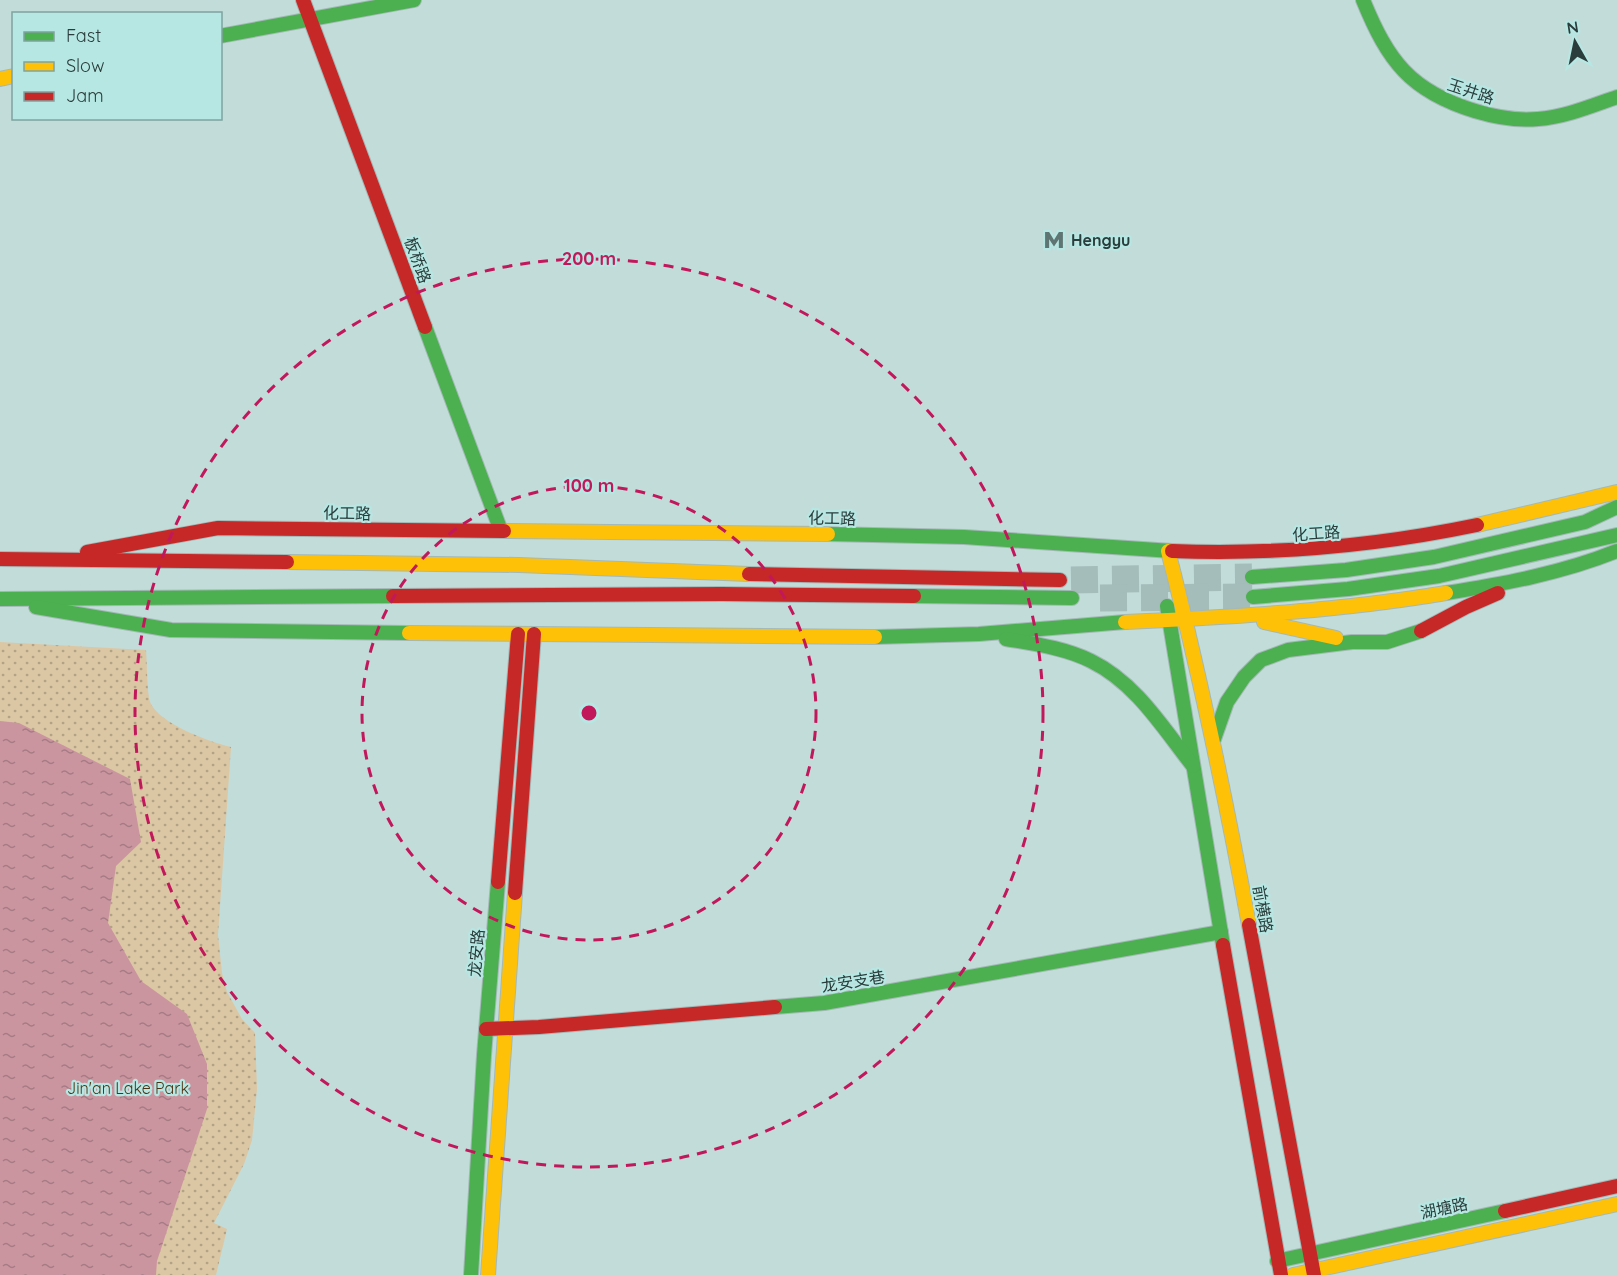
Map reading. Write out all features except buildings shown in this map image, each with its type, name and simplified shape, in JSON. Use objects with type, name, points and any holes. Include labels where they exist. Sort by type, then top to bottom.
[{"type":"main road","name":"板桥路","points":[[303,0],[501,531]]},
{"type":"main road","points":[[222,36],[414,0]]},
{"type":"main road","name":"玉井路","points":[[1363,0],[1379,39],[1402,71],[1422,88],[1450,103],[1501,118],[1531,120],[1564,115],[1617,97]]},
{"type":"main road","name":"化工路","points":[[44,560],[218,528],[936,536],[1154,556],[1168,551],[1233,553],[1352,547],[1417,538],[1492,523],[1617,492]]},
{"type":"main road","points":[[1252,578],[1346,570],[1434,557],[1585,522],[1617,507]]},
{"type":"main road","points":[[1253,597],[1348,590],[1428,578],[1617,535]]},
{"type":"main road","name":"前横路","points":[[1168,551],[1214,739],[1313,1273]]},
{"type":"main road","points":[[0,600],[171,630],[899,638],[1170,619],[1240,617],[1383,604],[1489,586],[1543,574],[1592,561],[1617,551]]},
{"type":"main road","name":"化工路","points":[[0,559],[519,565],[723,573],[1071,580]]},
{"type":"main road","points":[[1214,739],[1227,702],[1244,677],[1261,660],[1288,650],[1352,642],[1387,642],[1422,631],[1466,607],[1543,574]]},
{"type":"main road","points":[[1164,593],[1281,1275]]},
{"type":"main road","points":[[0,600],[722,594],[1072,598]]},
{"type":"main road","points":[[1240,617],[1352,642]]},
{"type":"main road","name":"龙安路","points":[[471,1275],[486,1029],[518,634]]},
{"type":"main road","name":"龙安路","points":[[488,1275],[534,634]]},
{"type":"main road","points":[[979,634],[1052,648],[1082,657],[1105,669],[1119,679],[1148,708],[1195,768]]},
{"type":"main road","name":"龙安支巷","points":[[486,1029],[539,1028],[824,1003],[1221,932]]},
{"type":"main road","name":"湖塘路","points":[[1277,1260],[1617,1186]]},
{"type":"main road","name":"湖塘路","points":[[1293,1275],[1313,1273],[1617,1204]]},
{"type":"green space","name":"Jin'an Lake Park","points":[[0,642],[146,650],[149,697],[155,710],[186,731],[231,747],[218,935],[222,973],[227,992],[242,1019],[255,1033],[257,1089],[252,1140],[244,1164],[214,1223],[227,1229],[216,1275],[0,1275]]},
{"type":"water","name":"Jin'an Lake Park","points":[[0,721],[19,723],[130,779],[141,842],[116,866],[108,923],[141,981],[187,1014],[207,1064],[207,1109],[157,1261],[156,1275],[0,1275]]},
{"type":"tunnel","points":[[1071,580],[1252,577]]},
{"type":"tunnel","points":[[1100,598],[1253,597]]},
{"type":"traffic: fast","points":[[222,36],[414,0]]},
{"type":"traffic: fast","points":[[1363,0],[1382,40],[1404,71],[1434,94],[1453,103],[1490,115],[1530,119],[1568,114],[1617,97]]},
{"type":"traffic: fast","points":[[425,327],[501,531]]},
{"type":"traffic: fast","points":[[1252,577],[1346,570],[1434,557],[1585,522],[1617,507]]},
{"type":"traffic: fast","points":[[828,534],[964,537],[1172,551]]},
{"type":"traffic: fast","points":[[1253,597],[1348,589],[1439,576],[1617,535]]},
{"type":"traffic: fast","points":[[1446,593],[1554,572],[1617,551]]},
{"type":"traffic: fast","points":[[0,599],[393,596]]},
{"type":"traffic: fast","points":[[914,596],[1072,598]]},
{"type":"traffic: fast","points":[[1167,606],[1223,945]]},
{"type":"traffic: fast","points":[[36,607],[171,630],[409,633]]},
{"type":"traffic: fast","points":[[875,637],[979,634],[1125,622]]},
{"type":"traffic: fast","points":[[1214,739],[1227,702],[1244,677],[1261,660],[1288,650],[1352,642],[1387,642],[1421,631]]},
{"type":"traffic: fast","points":[[1006,639],[1071,653],[1107,670],[1122,681],[1148,708],[1193,766]]},
{"type":"traffic: fast","points":[[471,1275],[484,1055],[498,882]]},
{"type":"traffic: fast","points":[[775,1007],[824,1003],[1221,932]]},
{"type":"traffic: fast","points":[[1277,1261],[1505,1211]]},
{"type":"traffic: slow","points":[[0,79],[12,76]]},
{"type":"traffic: slow","points":[[1477,525],[1617,492]]},
{"type":"traffic: slow","points":[[504,531],[828,534]]},
{"type":"traffic: slow","points":[[1168,551],[1212,738],[1249,925]]},
{"type":"traffic: slow","points":[[287,562],[519,565],[749,574]]},
{"type":"traffic: slow","points":[[1125,622],[1326,609],[1446,593]]},
{"type":"traffic: slow","points":[[1264,622],[1336,638]]},
{"type":"traffic: slow","points":[[409,633],[875,637]]},
{"type":"traffic: slow","points":[[488,1275],[515,893]]},
{"type":"traffic: slow","points":[[1293,1275],[1617,1204]]},
{"type":"traffic: jam","points":[[303,0],[425,327]]},
{"type":"traffic: jam","points":[[1172,551],[1249,552],[1363,544],[1477,525]]},
{"type":"traffic: jam","points":[[87,552],[218,528],[504,531]]},
{"type":"traffic: jam","points":[[0,559],[287,562]]},
{"type":"traffic: jam","points":[[749,574],[1060,580]]},
{"type":"traffic: jam","points":[[1421,631],[1498,593]]},
{"type":"traffic: jam","points":[[393,596],[722,594],[914,596]]},
{"type":"traffic: jam","points":[[498,882],[518,634]]},
{"type":"traffic: jam","points":[[515,893],[534,634]]},
{"type":"traffic: jam","points":[[1249,925],[1314,1275]]},
{"type":"traffic: jam","points":[[1223,945],[1281,1275]]},
{"type":"traffic: jam","points":[[486,1029],[539,1027],[775,1007]]},
{"type":"traffic: jam","points":[[1505,1211],[1617,1186]]},
{"type":"place","name":"Hengyu","points":[[1054,240]]}]
